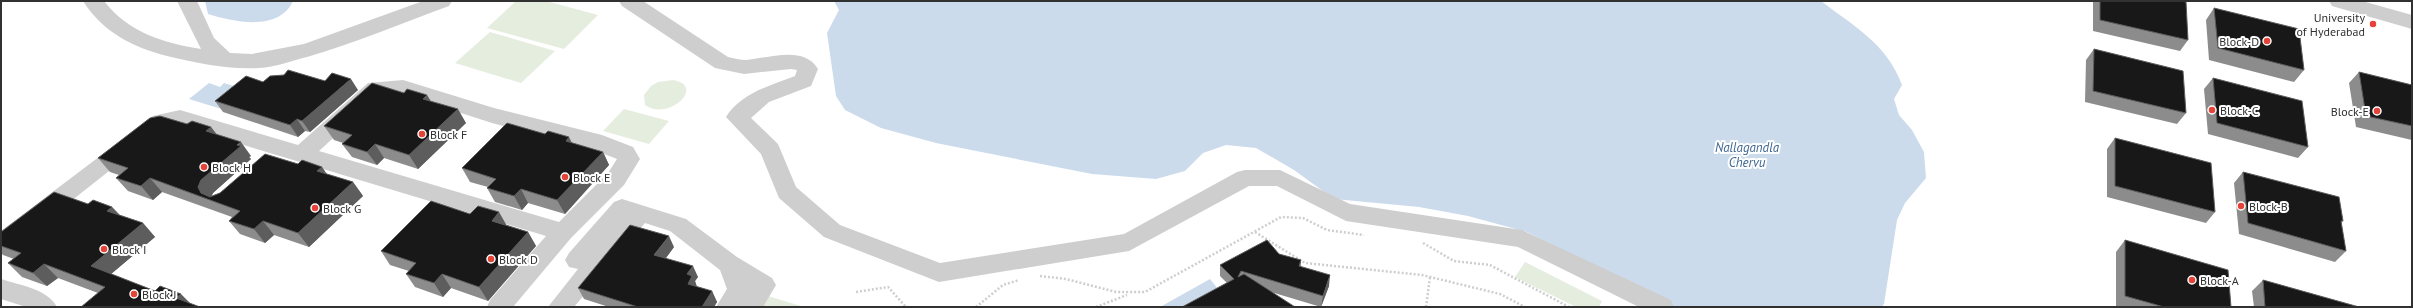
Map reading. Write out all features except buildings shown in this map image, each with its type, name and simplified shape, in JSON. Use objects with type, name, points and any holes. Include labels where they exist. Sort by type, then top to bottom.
[{"type":"street","points":[[187,1],[206,42],[224,59]]},
{"type":"street","points":[[100,4],[104,17],[137,39],[165,50],[224,59],[265,60],[292,53],[442,1]]},
{"type":"street","points":[[629,1],[722,63],[744,67],[791,62],[799,62],[804,65],[808,69],[804,81],[762,97],[737,117],[770,150],[787,192],[832,232],[939,273],[1129,242],[1245,178],[1280,178],[1346,212],[1522,239],[1662,307]]},
{"type":"street","points":[[2339,1],[2412,22]]},
{"type":"street","points":[[264,163],[292,150],[375,88],[403,87],[492,115],[594,141],[625,153],[629,160],[616,179],[563,232],[499,307]]},
{"type":"street","points":[[1,244],[153,125],[161,121],[180,118],[190,119],[563,232]]},
{"type":"street","points":[[577,260],[622,208],[678,225],[729,264],[764,285],[750,307]]},
{"type":"street","points":[[560,307],[640,213]]},
{"type":"street","points":[[728,307],[740,290],[729,264]]},
{"type":"street","points":[[1,289],[37,301],[45,307]]},
{"type":"path","points":[[1033,277],[1053,276],[1112,293],[1129,294],[1144,292],[1281,217],[1303,218],[1327,230],[1370,235]]},
{"type":"path","points":[[1255,232],[1305,263],[1430,277],[1500,294],[1525,307]]},
{"type":"path","points":[[1418,240],[1454,261],[1490,265],[1569,307]]},
{"type":"path","points":[[1426,307],[1430,277]]},
{"type":"path","points":[[976,307],[1003,285],[1021,279]]},
{"type":"path","points":[[856,292],[888,287],[906,307]]},
{"type":"path","points":[[1096,307],[1129,294]]},
{"type":"shaded area","points":[[516,1],[546,1],[598,15],[564,49],[487,28]]},
{"type":"shaded area","points":[[490,32],[555,51],[521,83],[455,63]]},
{"type":"shaded area","points":[[673,80],[683,83],[686,89],[685,95],[680,101],[673,106],[664,109],[654,109],[645,105],[644,95],[651,86],[658,82]]},
{"type":"shaded area","points":[[624,109],[669,121],[649,144],[603,131]]},
{"type":"shaded area","points":[[1525,262],[1602,301],[1599,307],[1576,307],[1515,277]]},
{"type":"shaded area","points":[[768,296],[804,307],[760,307]]},
{"type":"water","points":[[205,1],[293,1],[286,11],[277,17],[267,21],[243,22],[208,14]]},
{"type":"water","name":"Nallagandla Chervu","points":[[834,1],[1821,1],[1869,37],[1888,58],[1896,71],[1902,85],[1894,99],[1899,115],[1912,130],[1924,152],[1926,178],[1905,203],[1897,220],[1884,304],[1881,307],[1673,307],[1527,232],[1468,216],[1419,207],[1334,199],[1294,170],[1256,148],[1226,145],[1203,153],[1185,171],[1156,179],[1092,174],[936,143],[881,128],[845,110],[836,96],[827,33],[839,10]]},
{"type":"water","points":[[209,83],[220,87],[224,83],[265,96],[241,115],[189,99]]},
{"type":"water","points":[[1210,279],[1222,294],[1198,307],[1160,307]]},
{"type":"place","name":"University of Hyderabad","points":[[2373,24]]},
{"type":"place","name":"Block-D","points":[[2267,41]]},
{"type":"place","name":"Block-C","points":[[2212,110]]},
{"type":"place","name":"Block-E","points":[[2377,111]]},
{"type":"place","name":"Block F","points":[[422,134]]},
{"type":"place","name":"Block H","points":[[204,167]]},
{"type":"place","name":"Block E","points":[[565,177]]},
{"type":"place","name":"Block-B","points":[[2241,206]]},
{"type":"place","name":"Block G","points":[[315,208]]},
{"type":"place","name":"Block I","points":[[104,249]]},
{"type":"place","name":"Block D","points":[[491,259]]},
{"type":"place","name":"Block-A","points":[[2192,280]]},
{"type":"place","name":"Block J","points":[[134,294]]}]
